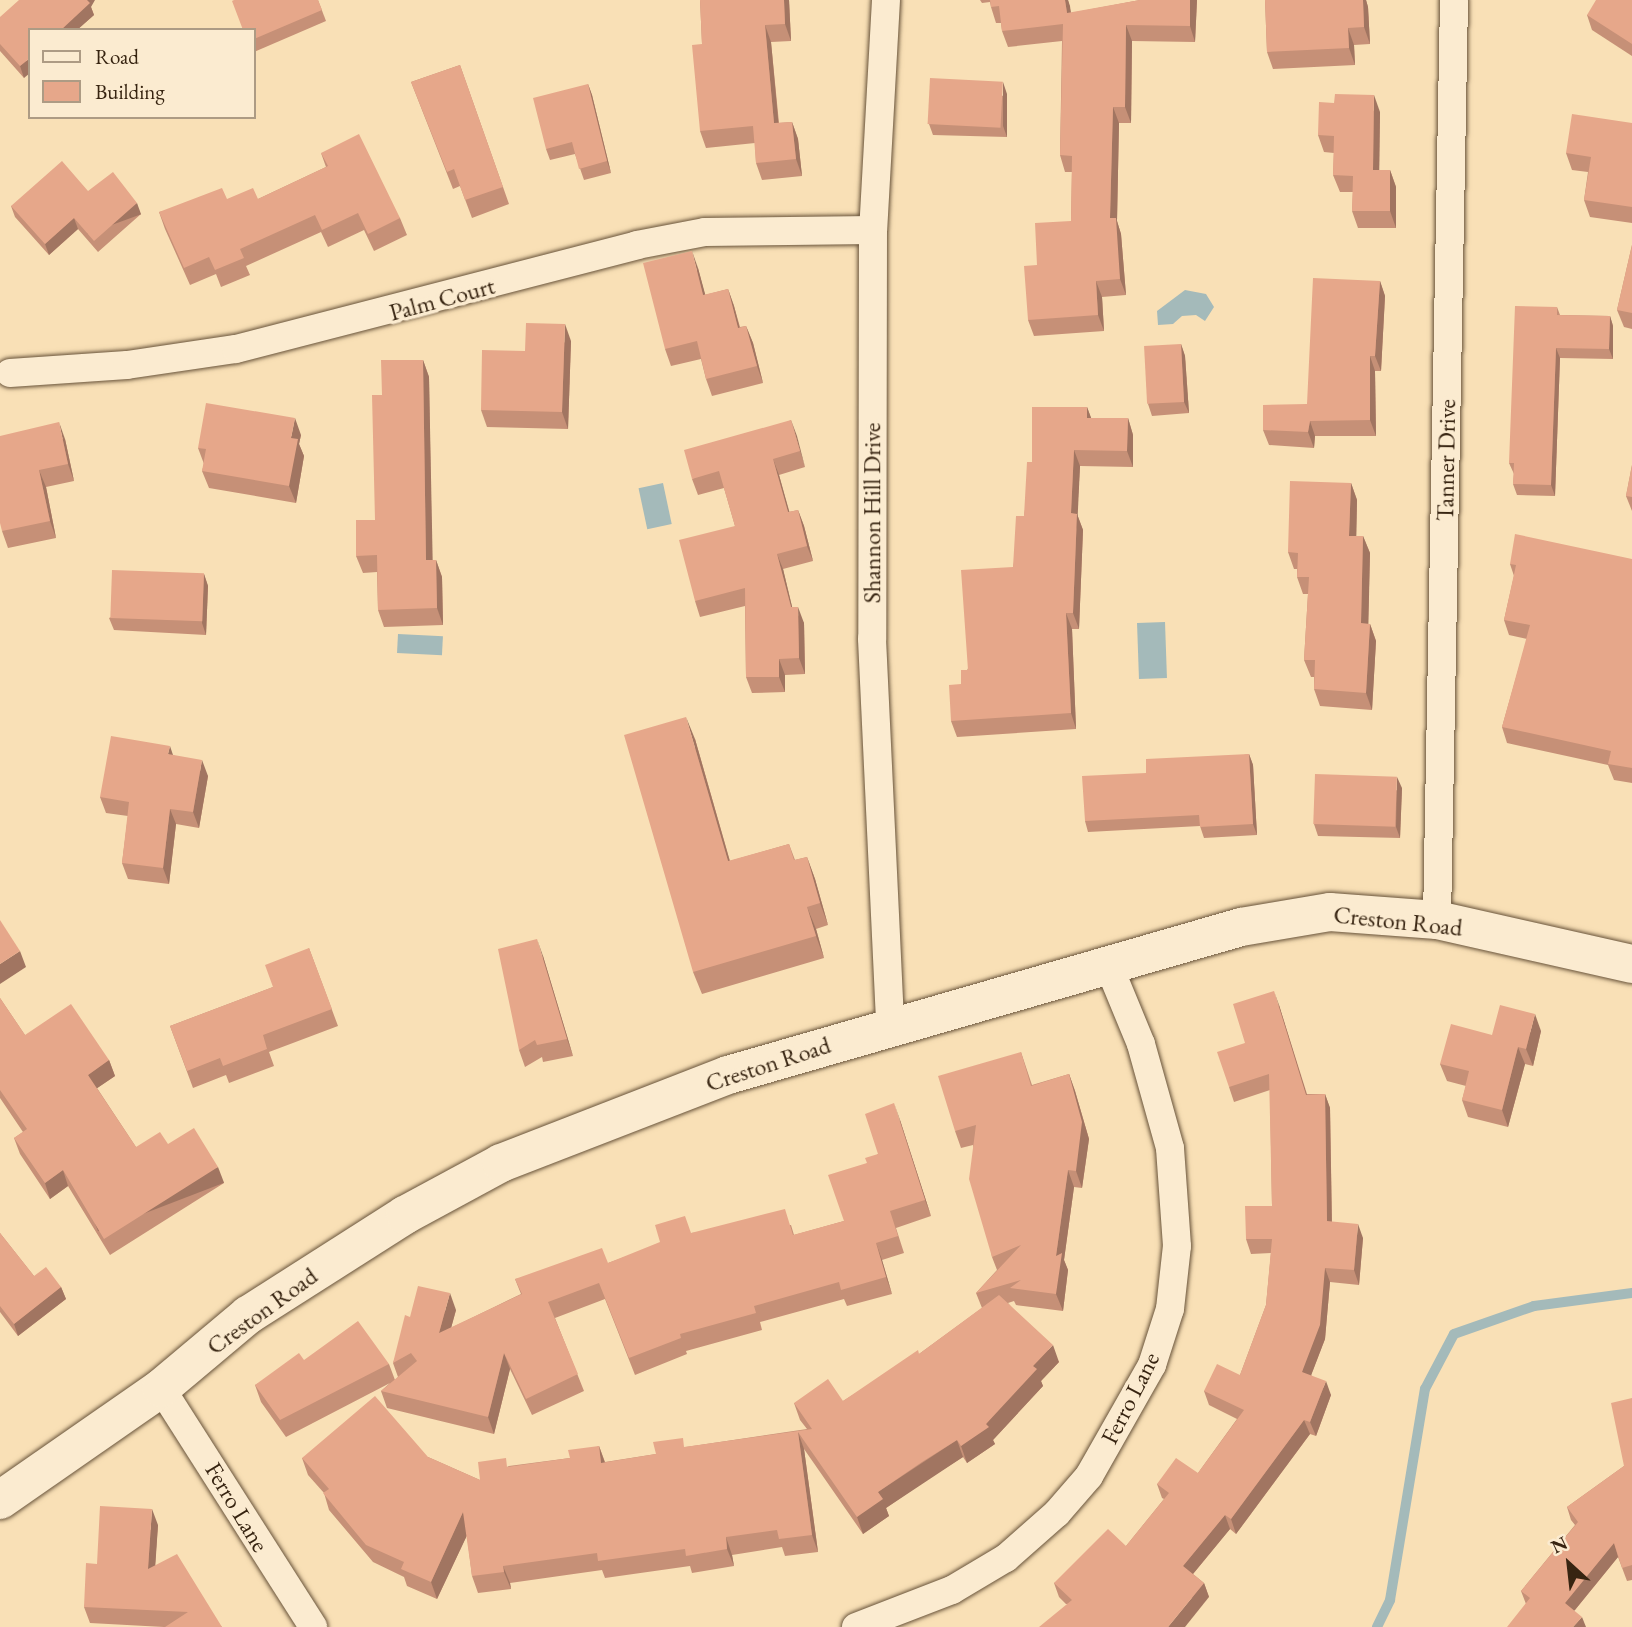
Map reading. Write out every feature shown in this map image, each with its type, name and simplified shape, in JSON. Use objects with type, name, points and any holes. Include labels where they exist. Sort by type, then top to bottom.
[{"type":"main road","name":"Creston Road","points":[[0,1500],[161,1388],[248,1315],[405,1215],[501,1163],[728,1075],[890,1025],[1241,927],[1330,912],[1437,920],[1632,964]]},
{"type":"street","name":"Shannon Hill Drive","points":[[886,0],[873,230],[872,639],[890,1025]]},
{"type":"street","name":"Tanner Drive","points":[[1437,920],[1454,0]]},
{"type":"street","name":"Palm Court","points":[[10,373],[127,365],[236,349],[637,245],[705,232],[873,230]]},
{"type":"street","name":"Ferro Lane","points":[[856,1627],[952,1590],[1006,1558],[1057,1513],[1089,1476],[1152,1365],[1170,1309],[1177,1246],[1170,1148],[1141,1044],[1108,964]]},
{"type":"street","name":"Ferro Lane","points":[[161,1388],[313,1627]]},
{"type":"shaded area","points":[[1185,290],[1206,294],[1214,307],[1205,321],[1196,315],[1182,316],[1173,324],[1158,325],[1157,311]]},
{"type":"shaded area","points":[[663,483],[672,524],[647,529],[639,488]]},
{"type":"shaded area","points":[[1165,622],[1167,678],[1139,679],[1137,623]]},
{"type":"shaded area","points":[[398,634],[443,636],[442,655],[397,653]]},
{"type":"building","points":[[19,0],[87,0],[90,3],[63,28],[28,28],[28,60],[20,66],[0,44],[0,17]]},
{"type":"building","points":[[318,0],[322,10],[256,38],[256,28],[242,28],[232,1]]},
{"type":"building","points":[[700,0],[784,0],[785,24],[765,25],[774,123],[792,122],[796,159],[756,163],[753,126],[700,131],[692,45],[702,44]]},
{"type":"building","points":[[990,0],[1065,0],[1067,13],[1140,0],[1190,0],[1190,26],[1126,25],[1125,107],[1113,107],[1110,218],[1116,218],[1120,279],[1096,281],[1098,315],[1028,320],[1024,266],[1037,265],[1035,223],[1071,221],[1072,156],[1060,155],[1063,24],[1002,31],[999,6],[991,7]]},
{"type":"building","points":[[1265,0],[1363,0],[1364,27],[1348,28],[1349,48],[1267,52]]},
{"type":"building","points":[[1596,0],[1632,0],[1632,44],[1587,15]]},
{"type":"building","points":[[460,65],[503,187],[465,200],[454,169],[447,172],[411,82]]},
{"type":"building","points":[[930,78],[1003,82],[1000,128],[928,124]]},
{"type":"building","points":[[588,84],[607,161],[579,169],[572,142],[546,149],[533,98]]},
{"type":"building","points":[[1335,94],[1374,95],[1373,170],[1390,170],[1390,211],[1352,211],[1353,176],[1333,175],[1334,136],[1318,135],[1319,102],[1334,103]]},
{"type":"building","points":[[1572,114],[1632,123],[1632,207],[1584,200],[1591,157],[1566,153]]},
{"type":"building","points":[[359,134],[400,218],[368,234],[358,213],[322,230],[315,215],[240,249],[244,258],[215,270],[209,257],[184,268],[159,212],[222,188],[227,199],[253,188],[258,199],[328,166],[321,153]]},
{"type":"building","points":[[62,161],[88,191],[113,172],[137,203],[94,241],[74,218],[45,244],[11,206]]},
{"type":"building","points":[[1632,245],[1632,313],[1617,310]]},
{"type":"building","points":[[692,251],[703,295],[728,289],[738,328],[746,326],[757,366],[706,379],[697,341],[665,349],[643,263]]},
{"type":"building","points":[[1313,278],[1380,281],[1375,356],[1370,356],[1370,420],[1310,421],[1308,432],[1263,430],[1263,405],[1307,404]]},
{"type":"building","points":[[1515,306],[1557,307],[1557,315],[1610,316],[1609,349],[1556,348],[1551,485],[1513,484],[1514,463],[1509,463]]},
{"type":"building","points":[[526,323],[565,324],[562,412],[481,410],[482,350],[525,351]]},
{"type":"building","points":[[1181,344],[1184,402],[1147,404],[1144,346]]},
{"type":"building","points":[[381,360],[423,360],[426,560],[436,560],[437,608],[378,610],[377,555],[356,556],[356,520],[375,520],[372,395],[382,395]]},
{"type":"building","points":[[206,403],[295,418],[291,438],[298,439],[289,486],[202,471],[206,449],[198,448]]},
{"type":"building","points":[[1032,407],[1087,407],[1087,418],[1128,418],[1127,451],[1074,450],[1071,513],[1077,514],[1073,613],[1066,613],[1071,713],[951,721],[949,685],[961,684],[961,670],[968,670],[961,570],[1013,567],[1016,516],[1024,516],[1027,462],[1032,462]]},
{"type":"building","points":[[791,420],[800,451],[773,459],[788,512],[798,510],[807,546],[777,554],[791,607],[798,607],[799,658],[779,659],[779,677],[746,677],[745,588],[695,601],[679,540],[735,526],[719,471],[692,479],[684,450]]},
{"type":"building","points":[[59,422],[68,464],[39,470],[50,521],[2,531],[0,436]]},
{"type":"building","points":[[1632,465],[1632,497],[1626,496]]},
{"type":"building","points":[[1290,481],[1351,483],[1349,536],[1363,536],[1361,623],[1370,624],[1366,693],[1314,689],[1315,660],[1304,660],[1309,577],[1297,577],[1298,553],[1288,552]]},
{"type":"building","points":[[1515,534],[1632,559],[1632,768],[1608,764],[1611,751],[1502,727],[1530,625],[1504,620],[1516,565],[1510,564]]},
{"type":"building","points":[[112,570],[204,573],[202,621],[110,618]]},
{"type":"building","points":[[686,717],[728,861],[789,844],[794,860],[807,857],[820,903],[807,907],[816,936],[693,972],[624,735]]},
{"type":"building","points":[[111,736],[170,746],[168,754],[202,760],[193,812],[170,809],[163,868],[122,863],[129,802],[100,797]]},
{"type":"building","points":[[1249,754],[1253,824],[1200,827],[1199,815],[1085,821],[1082,776],[1146,773],[1146,759]]},
{"type":"building","points":[[1315,774],[1397,777],[1395,827],[1313,824]]},
{"type":"building","points":[[0,920],[20,951],[0,964]]},
{"type":"building","points":[[537,939],[567,1039],[537,1045],[535,1040],[519,1050],[498,949]]},
{"type":"building","points":[[309,948],[332,1009],[263,1035],[267,1049],[223,1066],[220,1058],[187,1071],[170,1026],[273,987],[265,965]]},
{"type":"building","points":[[1274,991],[1306,1095],[1325,1094],[1327,1221],[1358,1224],[1354,1270],[1325,1268],[1320,1325],[1302,1372],[1326,1381],[1310,1422],[1304,1420],[1231,1519],[1225,1515],[1183,1566],[1204,1583],[1168,1627],[1039,1627],[1072,1600],[1054,1583],[1108,1529],[1126,1546],[1169,1493],[1157,1484],[1176,1458],[1198,1473],[1244,1410],[1204,1391],[1217,1364],[1240,1375],[1266,1305],[1272,1239],[1246,1239],[1245,1206],[1272,1206],[1269,1074],[1229,1087],[1217,1052],[1245,1043],[1233,1004]]},
{"type":"building","points":[[0,998],[25,1035],[71,1004],[109,1060],[88,1075],[136,1147],[160,1132],[168,1144],[194,1128],[218,1167],[104,1239],[63,1170],[45,1183],[14,1138],[27,1129],[0,1090]]},
{"type":"building","points":[[1500,1005],[1535,1014],[1526,1049],[1518,1047],[1502,1110],[1462,1100],[1469,1071],[1440,1064],[1451,1024],[1492,1035]]},
{"type":"building","points":[[1021,1052],[1031,1086],[1069,1074],[1082,1122],[1076,1171],[1068,1170],[1056,1256],[1062,1253],[1056,1294],[1010,1288],[1021,1280],[976,1293],[1021,1245],[992,1257],[969,1179],[976,1125],[955,1131],[938,1076]]},
{"type":"building","points":[[894,1103],[925,1200],[890,1211],[898,1236],[876,1243],[886,1277],[841,1290],[839,1282],[754,1306],[756,1313],[680,1334],[681,1338],[629,1358],[599,1283],[548,1302],[578,1374],[526,1399],[504,1353],[488,1417],[381,1391],[417,1361],[411,1353],[393,1363],[405,1315],[410,1317],[418,1286],[450,1293],[439,1333],[522,1294],[515,1279],[602,1248],[608,1263],[660,1242],[655,1225],[685,1216],[691,1233],[785,1209],[793,1235],[844,1221],[828,1175],[867,1163],[865,1158],[878,1154],[865,1114]]},
{"type":"building","points":[[0,1233],[34,1276],[46,1267],[61,1287],[14,1324],[0,1306]]},
{"type":"building","points":[[999,1295],[1053,1345],[1033,1366],[1037,1369],[986,1424],[989,1427],[961,1446],[957,1440],[878,1492],[883,1499],[857,1517],[798,1432],[812,1535],[779,1539],[777,1530],[726,1537],[727,1549],[686,1556],[685,1549],[598,1561],[597,1553],[503,1566],[504,1572],[472,1576],[463,1512],[431,1582],[401,1569],[404,1562],[366,1545],[323,1493],[329,1489],[302,1458],[375,1396],[428,1457],[480,1480],[478,1462],[506,1458],[507,1467],[570,1458],[568,1450],[599,1446],[601,1463],[656,1454],[653,1442],[683,1438],[684,1447],[812,1429],[794,1403],[828,1379],[843,1401],[918,1350],[919,1354]]},
{"type":"building","points":[[358,1321],[389,1364],[280,1420],[255,1385],[299,1353],[304,1360]]},
{"type":"building","points":[[1632,1398],[1632,1565],[1622,1568],[1614,1543],[1565,1603],[1582,1617],[1573,1627],[1507,1627],[1530,1598],[1521,1591],[1578,1522],[1567,1507],[1624,1466],[1611,1403]]},
{"type":"building","points":[[100,1506],[152,1509],[148,1569],[177,1554],[222,1627],[165,1627],[188,1612],[84,1607],[86,1563],[97,1564]]},
{"type":"waterway","points":[[1377,1627],[1390,1600],[1425,1389],[1454,1334],[1534,1306],[1632,1293]]}]
